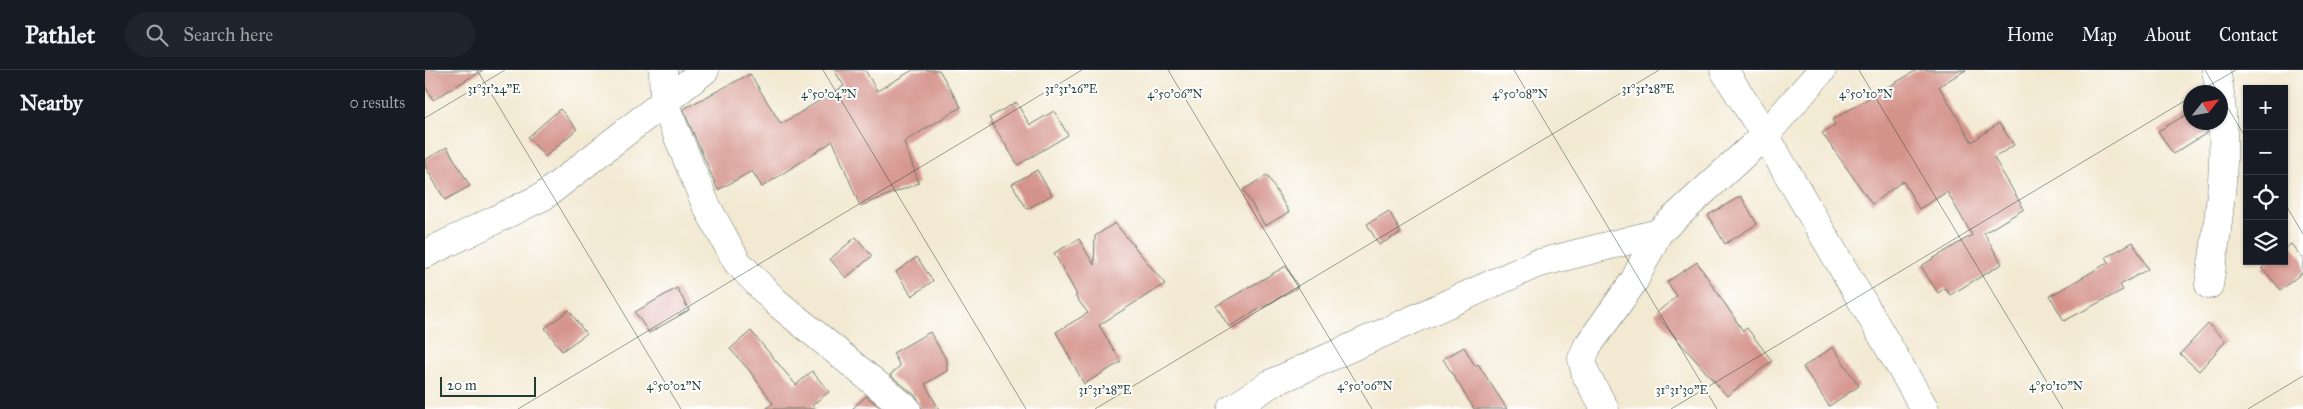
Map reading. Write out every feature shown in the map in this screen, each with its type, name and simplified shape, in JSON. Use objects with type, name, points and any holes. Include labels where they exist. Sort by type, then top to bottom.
[{"type":"street","points":[[663,70],[664,103],[706,205],[737,262],[777,302],[907,409]]},
{"type":"street","points":[[425,254],[544,196],[705,70]]},
{"type":"street","points":[[1724,70],[1765,136],[1925,409]]},
{"type":"street","points":[[1605,409],[1586,376],[1582,359],[1587,347],[1634,281],[1658,233],[1765,136],[1822,70]]},
{"type":"street","points":[[2209,284],[2223,158],[2221,93],[2216,70]]},
{"type":"street","points":[[1232,409],[1270,384],[1536,264],[1658,233]]},
{"type":"building","points":[[425,70],[483,70],[433,100],[425,86]]},
{"type":"building","points":[[834,70],[865,70],[877,91],[913,70],[939,70],[961,107],[904,142],[919,183],[860,206],[833,141],[762,187],[752,171],[718,190],[683,109],[750,74],[781,124],[844,86]]},
{"type":"building","points":[[1917,70],[1966,70],[1939,86],[1972,142],[1999,123],[2014,145],[1994,158],[2024,209],[1984,233],[2002,264],[1950,295],[1945,288],[1938,293],[1921,266],[1972,235],[1947,192],[1919,209],[1903,181],[1872,204],[1822,133],[1835,125],[1832,120]]},
{"type":"building","points":[[1016,102],[1030,125],[1054,111],[1068,135],[1018,165],[989,118]]},
{"type":"building","points":[[560,109],[577,129],[545,157],[528,137]]},
{"type":"building","points":[[2183,117],[2183,130],[2207,130],[2207,133],[2173,154],[2158,131]]},
{"type":"building","points":[[447,147],[470,186],[445,200],[425,166],[425,160]]},
{"type":"building","points":[[1037,170],[1052,195],[1027,209],[1012,184]]},
{"type":"building","points":[[1267,175],[1289,212],[1265,226],[1243,190]]},
{"type":"building","points":[[1741,196],[1757,224],[1725,244],[1708,215]]},
{"type":"building","points":[[1389,211],[1401,233],[1379,245],[1367,224]]},
{"type":"building","points":[[1115,223],[1165,284],[1099,325],[1121,362],[1084,384],[1056,332],[1088,313],[1075,296],[1077,295],[1054,253],[1079,239],[1094,265],[1095,236]]},
{"type":"building","points":[[856,237],[872,256],[846,278],[830,259]]},
{"type":"building","points":[[2133,242],[2148,269],[2120,285],[2123,290],[2064,321],[2050,296],[2109,262],[2106,257]]},
{"type":"building","points":[[2291,244],[2303,259],[2303,272],[2281,290],[2262,268],[2265,265],[2288,265],[2288,246]]},
{"type":"building","points":[[917,257],[933,281],[912,296],[896,272]]},
{"type":"building","points":[[1697,262],[1743,331],[1747,328],[1772,361],[1727,396],[1655,314],[1677,296],[1667,282]]},
{"type":"building","points":[[1286,266],[1298,287],[1229,327],[1216,306]]},
{"type":"building","points":[[677,288],[689,310],[649,333],[635,312]]},
{"type":"building","points":[[569,310],[586,334],[562,351],[545,328]]},
{"type":"building","points":[[2208,324],[2226,341],[2199,371],[2180,354]]},
{"type":"building","points":[[751,331],[796,385],[812,371],[829,392],[812,405],[816,409],[766,409],[773,403],[748,369],[730,349]]},
{"type":"building","points":[[930,332],[947,361],[947,371],[925,384],[939,409],[922,409],[917,397],[890,375],[900,366],[893,353]]},
{"type":"building","points":[[1464,347],[1475,366],[1478,364],[1507,409],[1474,409],[1443,359]]},
{"type":"building","points":[[1833,347],[1859,386],[1829,406],[1803,367]]},
{"type":"building","points":[[866,396],[882,409],[852,409]]}]
